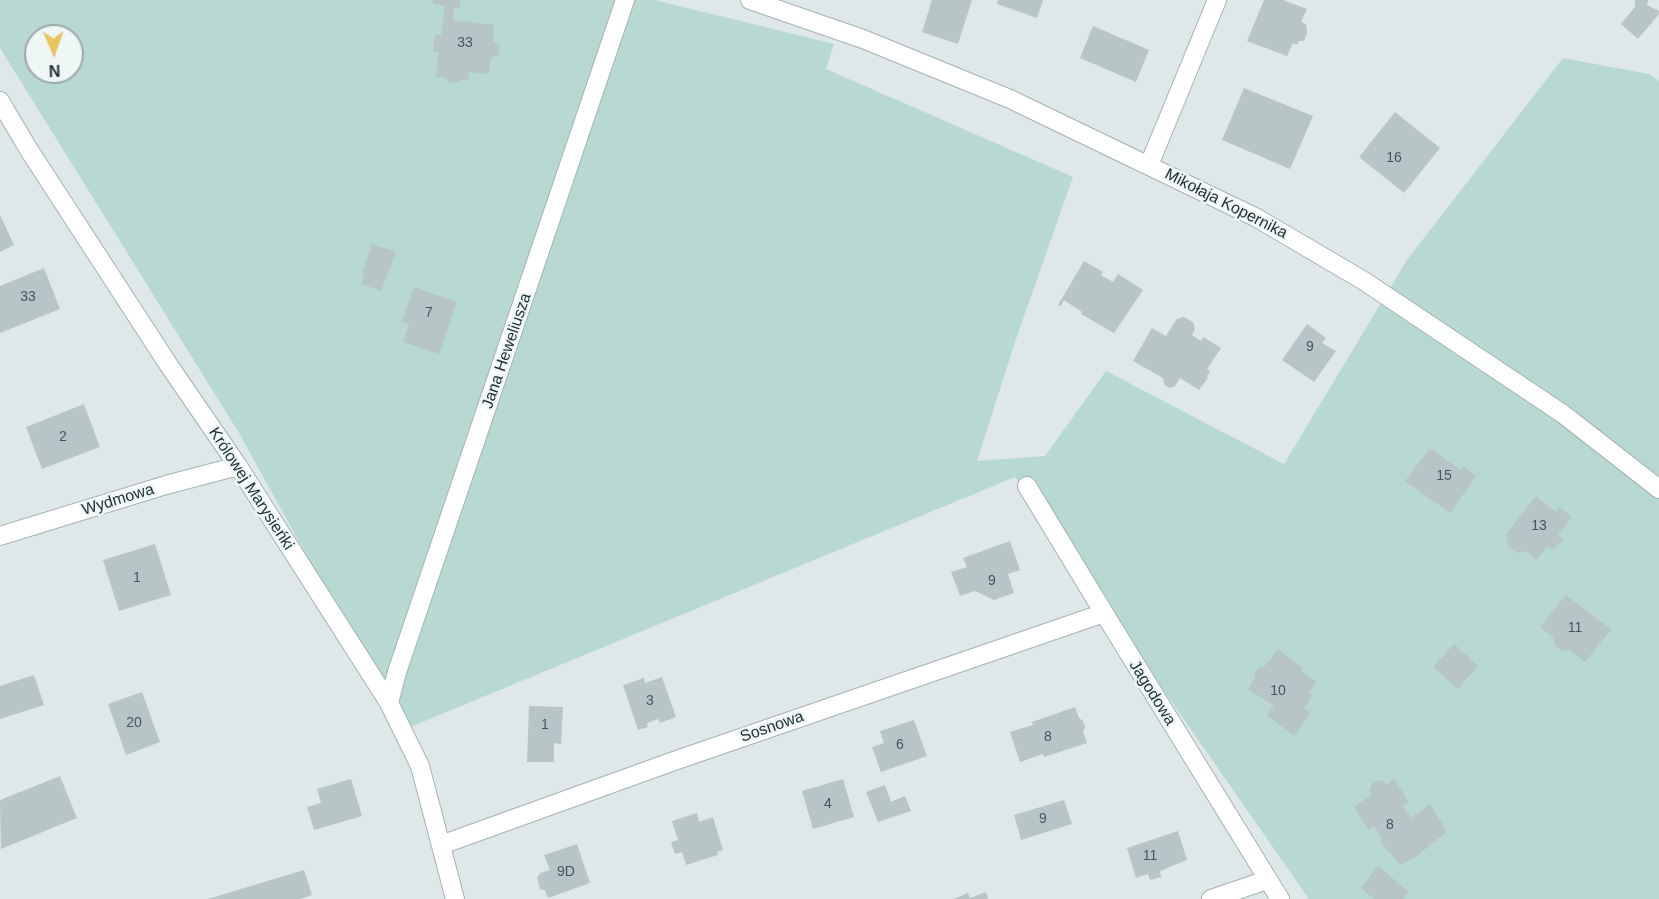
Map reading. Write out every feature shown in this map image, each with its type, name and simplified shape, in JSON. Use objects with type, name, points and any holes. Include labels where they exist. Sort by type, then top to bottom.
[{"type":"street","name":"Jana Heweliusza","points":[[389,703],[401,661],[625,0]]},
{"type":"street","name":"Mikołaja Kopernika","points":[[750,0],[863,39],[1001,95],[1257,218],[1364,280],[1563,414],[1659,489]]},
{"type":"street","points":[[1149,165],[1217,0]]},
{"type":"street","name":"Królowej Marysieńki","points":[[0,101],[29,150],[238,466],[389,703],[420,766],[455,899]]},
{"type":"street","name":"Wydmowa","points":[[0,536],[165,485],[238,466]]},
{"type":"street","name":"Jagodowa","points":[[1028,486],[1280,899]]},
{"type":"street","name":"Sosnowa","points":[[441,845],[674,761],[1104,613]]},
{"type":"street","points":[[1211,899],[1267,880]]},
{"type":"green space","points":[[0,0],[655,0],[834,44],[826,69],[1073,177],[1015,342],[977,461],[1045,456],[1106,371],[1284,464],[1407,260],[1563,58],[1649,74],[1659,81],[1659,899],[1309,899],[1015,477],[403,730],[239,433],[0,48]]},
{"type":"building","points":[[433,0],[461,0],[459,9],[454,8],[453,20],[494,25],[493,41],[500,46],[499,55],[491,58],[489,74],[469,72],[469,80],[456,83],[448,82],[444,77],[436,77],[439,52],[433,52],[435,35],[441,35],[445,6],[433,4]]},
{"type":"building","points":[[932,0],[972,0],[958,44],[922,32]]},
{"type":"building","points":[[998,0],[1043,0],[1037,18],[997,4]]},
{"type":"building","points":[[1264,0],[1283,0],[1307,9],[1301,22],[1306,24],[1307,33],[1304,41],[1299,41],[1297,45],[1293,43],[1287,56],[1247,41]]},
{"type":"building","points":[[1635,0],[1648,0],[1647,5],[1659,11],[1659,14],[1638,39],[1621,24],[1635,7]]},
{"type":"building","points":[[1093,26],[1149,50],[1136,82],[1080,58]]},
{"type":"building","points":[[1244,88],[1313,116],[1290,169],[1222,140]]},
{"type":"building","points":[[1395,112],[1440,148],[1404,193],[1359,157]]},
{"type":"building","points":[[0,215],[14,245],[0,252]]},
{"type":"building","points":[[372,244],[396,252],[381,291],[361,284]]},
{"type":"building","points":[[1084,261],[1103,272],[1101,275],[1113,282],[1118,274],[1143,290],[1114,333],[1081,314],[1082,312],[1064,300],[1061,306],[1058,305]]},
{"type":"building","points":[[44,268],[60,309],[0,333],[0,286]]},
{"type":"building","points":[[414,287],[457,302],[439,354],[403,342],[409,324],[402,322]]},
{"type":"building","points":[[1184,317],[1193,322],[1195,329],[1192,335],[1201,341],[1203,337],[1221,348],[1207,369],[1210,371],[1208,378],[1199,390],[1180,378],[1175,386],[1169,388],[1164,384],[1163,378],[1133,361],[1152,328],[1166,336],[1177,319]]},
{"type":"building","points":[[1307,324],[1326,338],[1322,343],[1336,351],[1314,382],[1282,360]]},
{"type":"building","points":[[84,404],[100,447],[42,469],[26,427]]},
{"type":"building","points":[[1430,448],[1460,470],[1463,466],[1476,476],[1450,513],[1405,481]]},
{"type":"building","points":[[1536,496],[1556,512],[1559,507],[1572,517],[1558,535],[1563,539],[1554,549],[1547,547],[1536,560],[1526,551],[1517,553],[1508,546],[1506,535]]},
{"type":"building","points":[[1010,541],[1020,570],[1008,574],[1014,593],[994,600],[975,591],[960,596],[951,572],[967,567],[963,558]]},
{"type":"building","points":[[155,544],[171,595],[119,611],[103,560]]},
{"type":"building","points":[[1566,595],[1611,629],[1585,662],[1570,650],[1562,651],[1554,645],[1553,637],[1540,627]]},
{"type":"building","points":[[1454,644],[1478,666],[1458,689],[1433,667]]},
{"type":"building","points":[[1278,649],[1303,668],[1301,671],[1316,682],[1309,693],[1312,696],[1304,708],[1311,713],[1294,736],[1267,715],[1274,706],[1248,689],[1255,678],[1255,673],[1259,668],[1264,667]]},
{"type":"building","points":[[34,675],[44,705],[0,719],[0,686]]},
{"type":"building","points":[[662,677],[676,717],[660,723],[658,719],[647,723],[648,727],[638,730],[623,685],[644,678],[645,683]]},
{"type":"building","points":[[142,692],[160,742],[126,755],[108,704]]},
{"type":"building","points":[[529,706],[563,707],[561,744],[554,743],[554,762],[527,762]]},
{"type":"building","points":[[1075,707],[1085,727],[1083,732],[1087,743],[1020,762],[1010,732]]},
{"type":"building","points":[[914,720],[927,756],[881,772],[872,747],[884,743],[880,731]]},
{"type":"building","points":[[60,776],[77,818],[1,849],[0,800]]},
{"type":"building","points":[[351,779],[362,816],[314,830],[307,807],[321,803],[317,789]]},
{"type":"building","points":[[843,779],[854,817],[813,829],[802,791]]},
{"type":"building","points":[[1394,779],[1409,802],[1403,806],[1411,818],[1430,804],[1447,832],[1414,858],[1400,865],[1379,840],[1382,838],[1374,826],[1369,830],[1354,807],[1372,794],[1369,791],[1371,785],[1378,780],[1384,781],[1386,785]]},
{"type":"building","points":[[885,785],[891,802],[905,796],[911,811],[878,822],[866,792]]},
{"type":"building","points":[[1064,800],[1072,824],[1021,840],[1014,815]]},
{"type":"building","points":[[697,813],[699,822],[713,817],[723,850],[717,852],[718,855],[686,865],[682,852],[675,854],[671,842],[678,840],[672,821]]},
{"type":"building","points":[[1178,831],[1187,860],[1160,871],[1161,877],[1150,880],[1148,874],[1136,878],[1127,848]]},
{"type":"building","points":[[577,844],[590,883],[548,898],[545,890],[540,889],[537,878],[540,873],[550,870],[544,855]]},
{"type":"building","points":[[1378,866],[1409,892],[1403,899],[1374,899],[1361,888]]},
{"type":"building","points":[[304,870],[312,895],[300,899],[208,899]]},
{"type":"building","points":[[986,892],[988,899],[953,899],[968,893],[970,898]]}]
